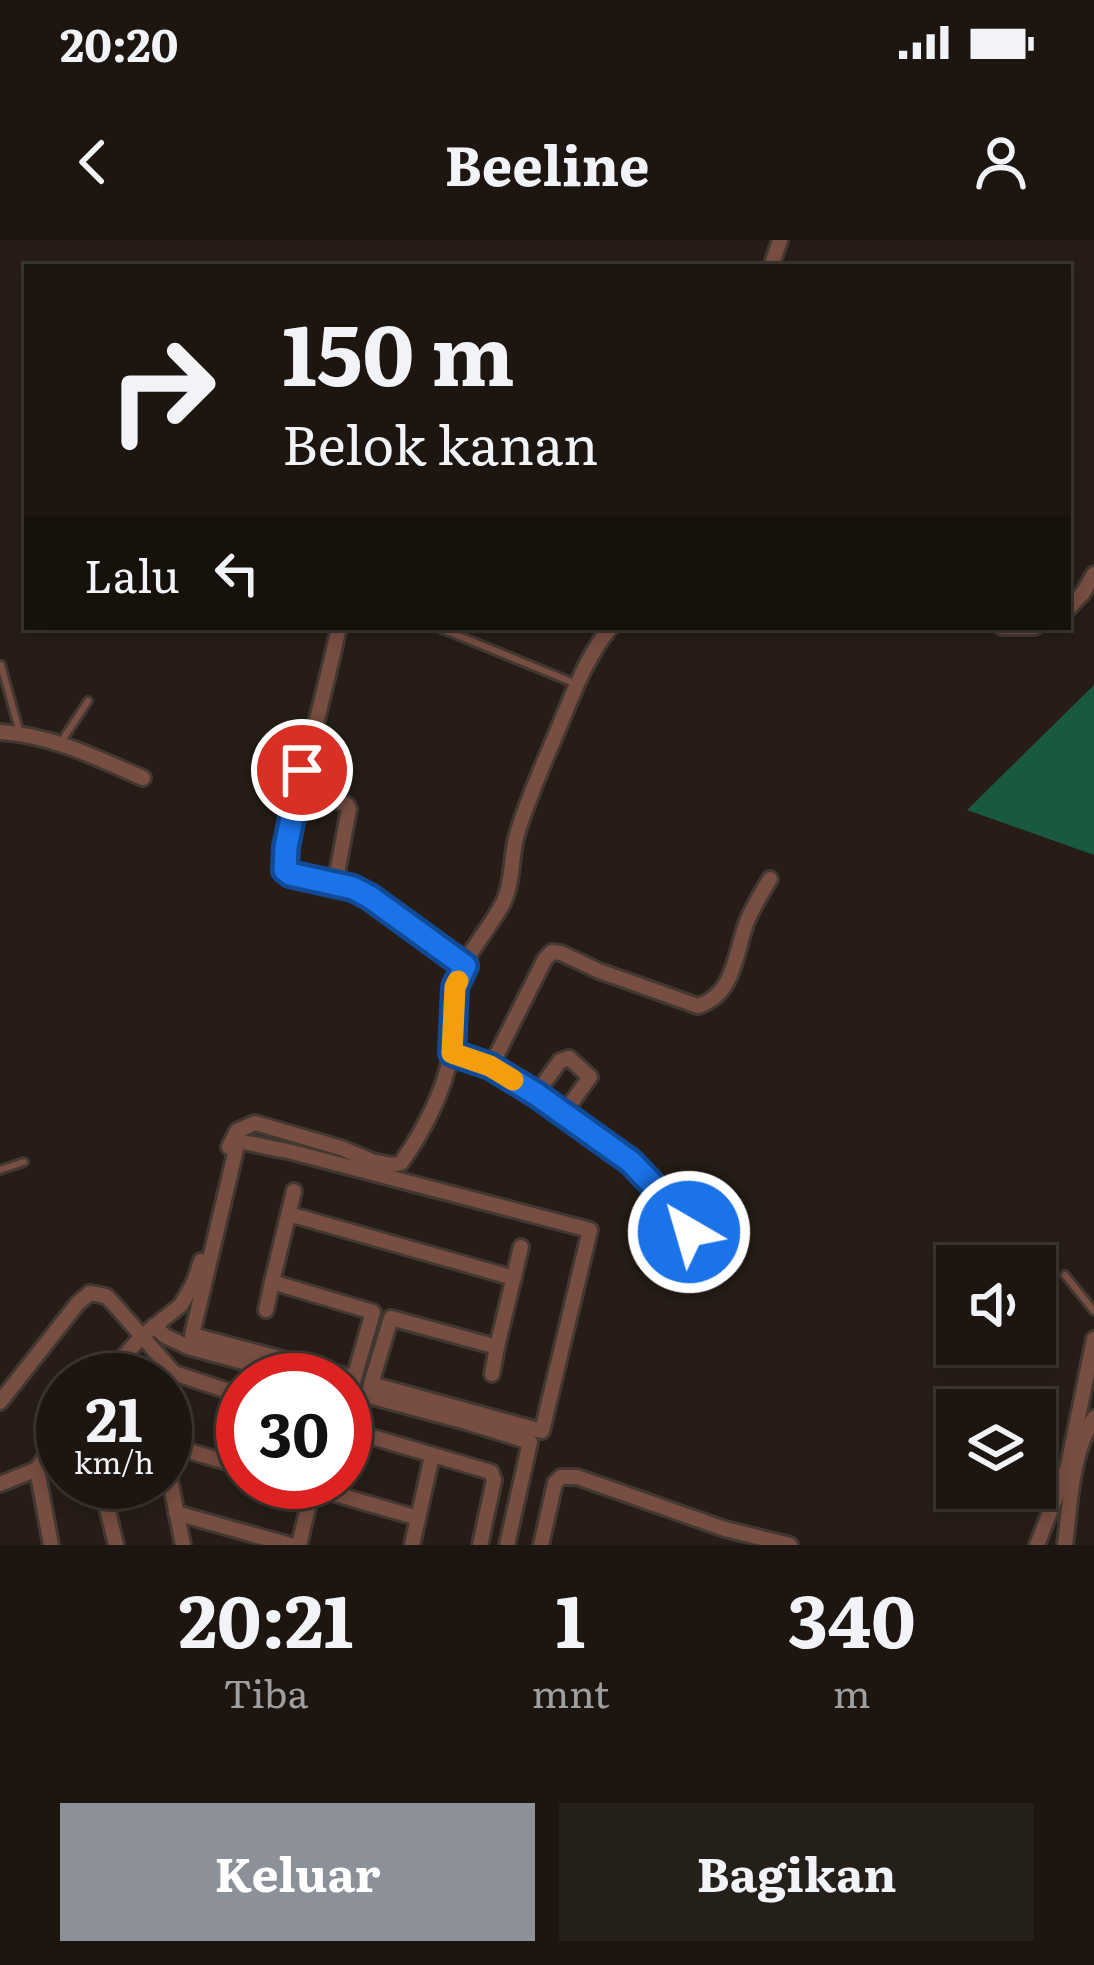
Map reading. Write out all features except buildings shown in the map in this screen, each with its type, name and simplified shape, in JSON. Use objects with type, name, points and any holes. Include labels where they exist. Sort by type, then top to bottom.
[{"type":"street","points":[[1071,606],[1094,574]]},
{"type":"street","points":[[337,630],[284,864],[290,874],[370,897],[465,966]]},
{"type":"street","points":[[128,1353],[181,1305],[194,1282],[212,1232],[225,1156],[237,1131],[255,1123],[373,1161],[401,1163],[421,1132],[452,1053],[455,987],[503,904],[521,823],[577,684],[609,630]]},
{"type":"street","points":[[0,732],[59,745],[143,778]]},
{"type":"street","points":[[333,799],[349,809],[335,884]]},
{"type":"street","points":[[490,1066],[544,958],[552,952],[704,1006],[731,978],[753,906],[770,880]]},
{"type":"street","points":[[452,1053],[490,1066],[564,1113],[639,1170],[689,1232]]},
{"type":"street","points":[[536,1094],[560,1061],[569,1058],[590,1080],[564,1113]]},
{"type":"street","points":[[253,1353],[192,1335],[238,1141],[590,1230],[542,1431],[372,1384]]},
{"type":"street","points":[[266,1310],[294,1190]]},
{"type":"street","points":[[289,1214],[514,1278]]},
{"type":"street","points":[[492,1374],[521,1247]]},
{"type":"street","points":[[272,1282],[497,1347]]},
{"type":"street","points":[[0,1402],[90,1293],[106,1296],[148,1331],[175,1373],[216,1387]]},
{"type":"street","points":[[361,1353],[373,1312]]},
{"type":"street","points":[[372,1384],[391,1318]]},
{"type":"street","points":[[148,1331],[216,1355]]},
{"type":"street","points":[[1037,1545],[1068,1466],[1094,1339]]},
{"type":"street","points":[[372,1384],[530,1442],[506,1545]]},
{"type":"street","points":[[1065,1545],[1075,1472],[1094,1418]]},
{"type":"street","points":[[372,1437],[491,1472],[480,1545]]},
{"type":"street","points":[[412,1545],[432,1456]]},
{"type":"street","points":[[0,1484],[36,1468]]},
{"type":"street","points":[[541,1545],[555,1483],[577,1477],[743,1539],[790,1545]]},
{"type":"street","points":[[372,1504],[418,1518]]},
{"type":"street","points":[[45,1509],[52,1545]]},
{"type":"street","points":[[107,1509],[116,1545]]},
{"type":"street","points":[[175,1509],[183,1545]]},
{"type":"street","points":[[176,1513],[238,1539],[294,1545],[305,1509]]},
{"type":"lane","points":[[443,630],[577,684]]},
{"type":"lane","points":[[2,664],[20,733]]},
{"type":"lane","points":[[59,745],[88,701]]},
{"type":"lane","points":[[0,1170],[24,1162]]},
{"type":"lane","points":[[1065,1275],[1094,1311]]},
{"type":"green space","points":[[1094,685],[1094,855],[967,810]]},
{"type":"slow traffic","points":[[458,981],[452,1053],[513,1080]]},
{"type":"route","points":[[302,770],[285,870],[370,897],[465,966],[455,987],[452,1053],[490,1066],[536,1094],[631,1162],[689,1232]]}]
